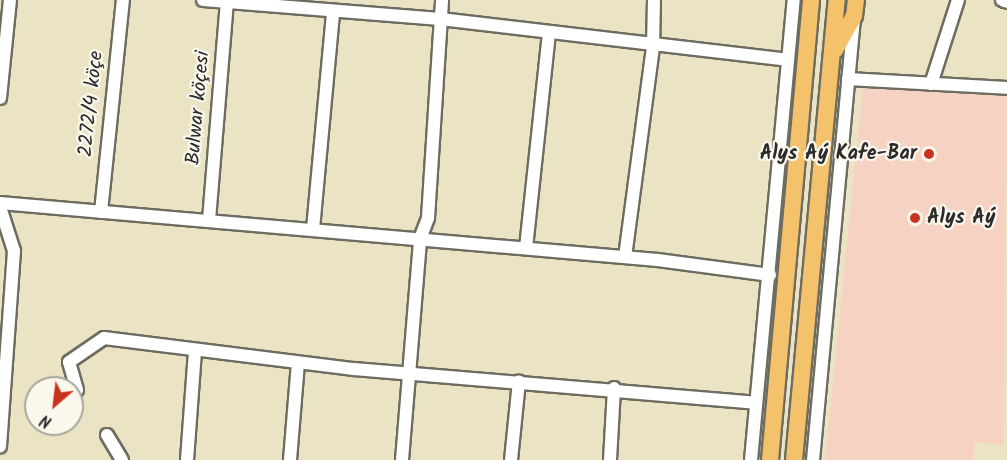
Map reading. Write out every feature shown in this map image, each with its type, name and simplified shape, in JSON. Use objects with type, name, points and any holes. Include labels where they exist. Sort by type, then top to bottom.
[{"type":"main road","points":[[770,460],[812,0]]},
{"type":"main road","points":[[794,460],[837,0]]},
{"type":"main road","points":[[831,56],[855,8]]},
{"type":"street","points":[[0,98],[10,0]]},
{"type":"street","name":"2272/4 köçe","points":[[101,212],[123,0]]},
{"type":"street","points":[[203,0],[440,19],[653,47],[788,60]]},
{"type":"street","points":[[402,460],[411,373],[420,239],[428,218],[442,0]]},
{"type":"street","points":[[626,257],[653,47],[654,0]]},
{"type":"street","points":[[751,460],[794,0]]},
{"type":"street","points":[[931,84],[958,0]]},
{"type":"street","points":[[1002,0],[1007,2]]},
{"type":"street","name":"Bulwar köçesi","points":[[209,220],[227,1]]},
{"type":"street","points":[[813,460],[855,8]]},
{"type":"street","points":[[312,229],[333,12]]},
{"type":"street","points":[[525,248],[549,32]]},
{"type":"street","points":[[848,79],[1007,88]]},
{"type":"street","points":[[0,446],[14,251],[0,205],[209,220],[626,257],[770,275]]},
{"type":"street","points":[[72,376],[69,362],[104,338],[195,352],[298,363],[614,388],[756,402]]},
{"type":"street","points":[[187,460],[195,352]]},
{"type":"street","points":[[290,460],[298,363]]},
{"type":"street","points":[[511,460],[519,381]]},
{"type":"street","points":[[610,460],[614,388]]},
{"type":"street","points":[[107,435],[122,460]]},
{"type":"shaded area","points":[[863,86],[1007,95],[1004,445],[975,442],[973,460],[825,460]]},
{"type":"place","name":"Alys Aý Kafe-Bar","points":[[929,154]]},
{"type":"place","name":"Alys Aý","points":[[915,218]]}]
